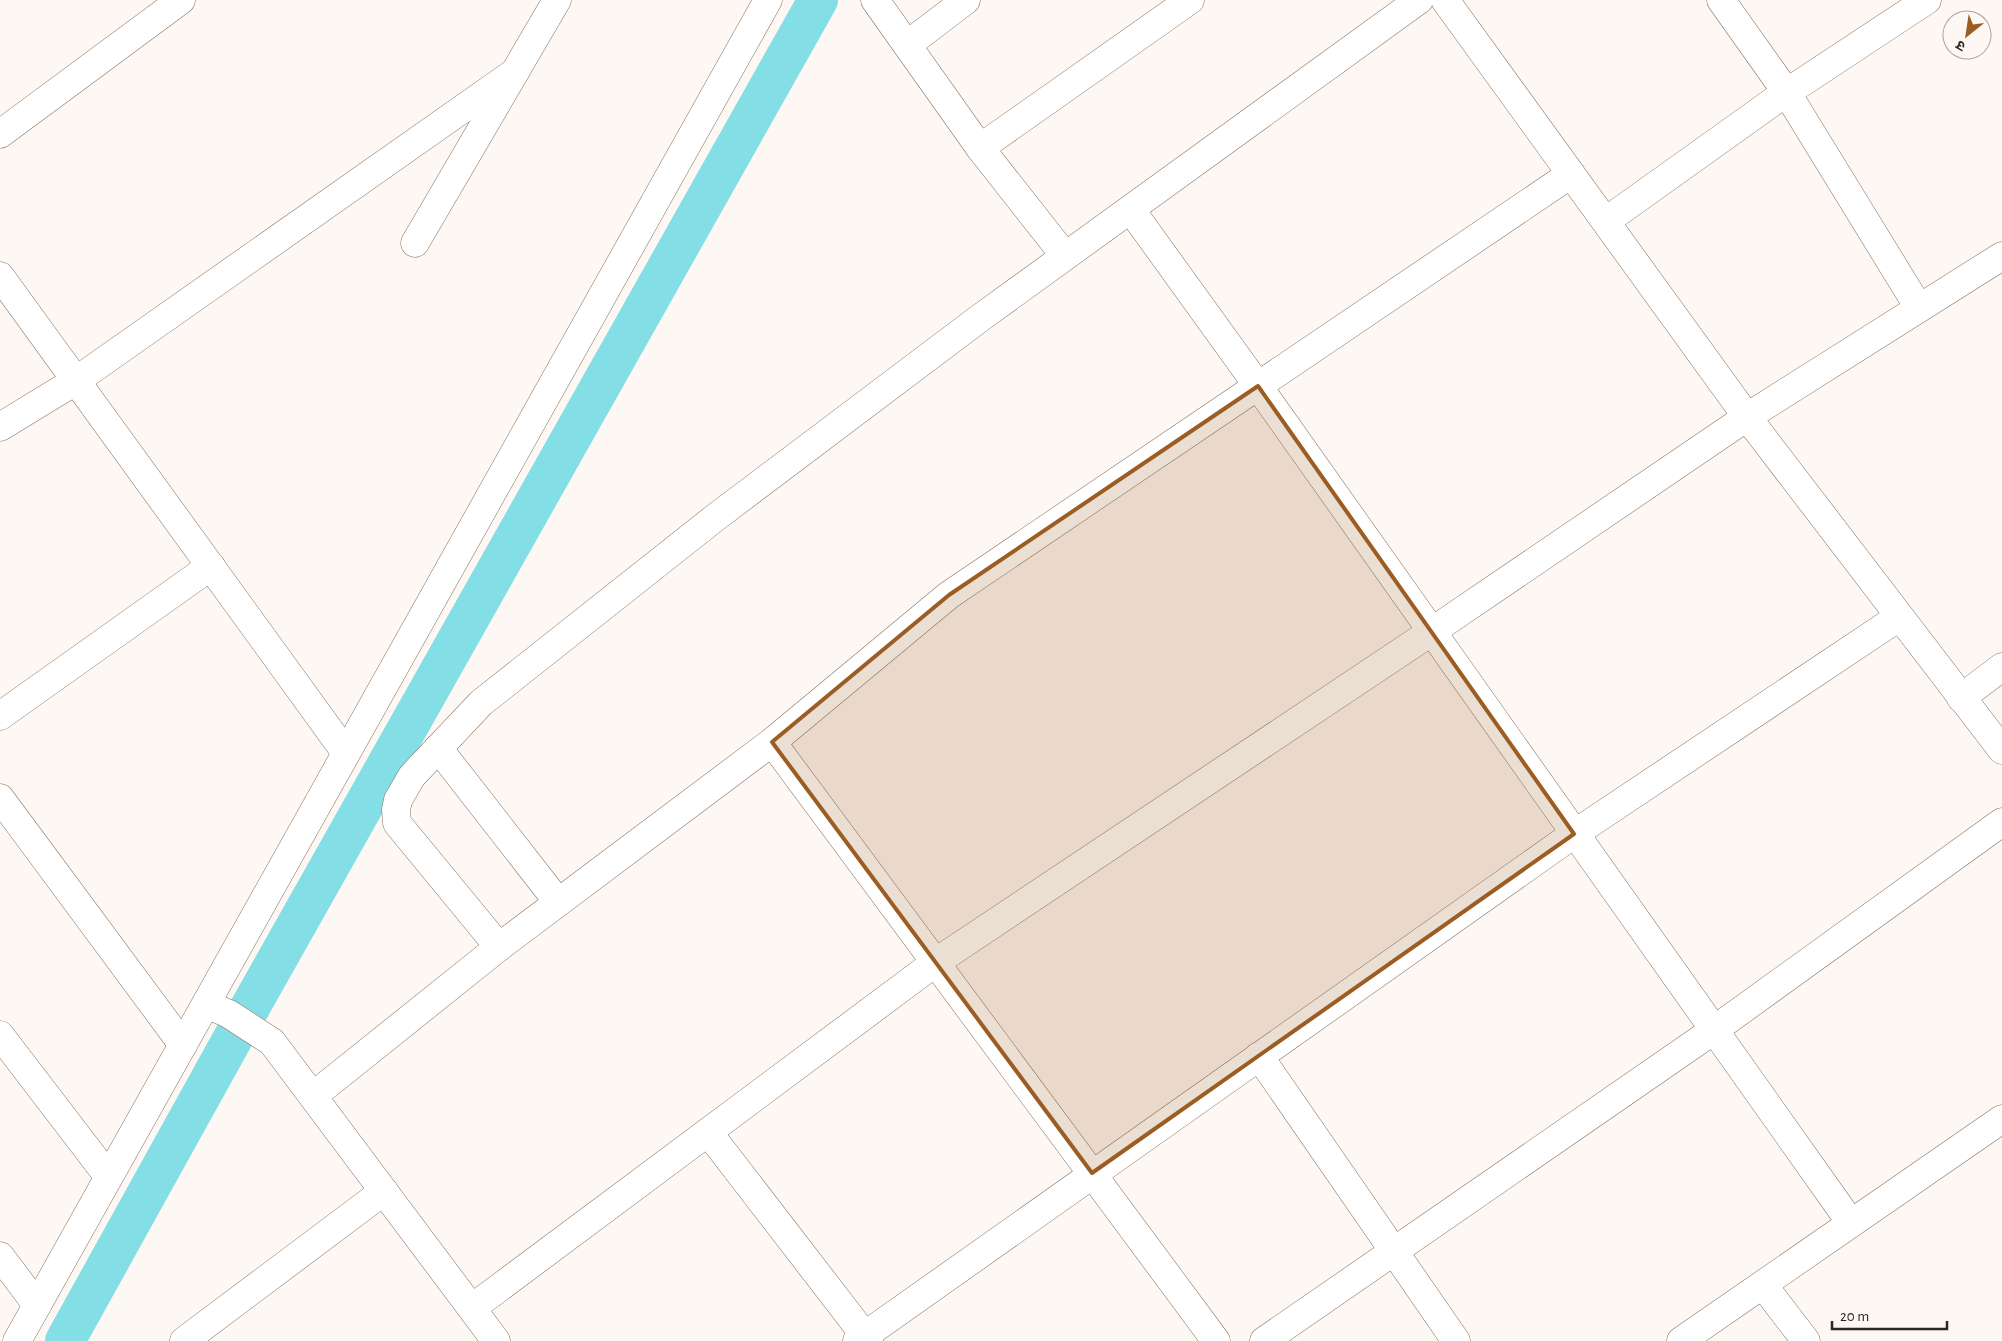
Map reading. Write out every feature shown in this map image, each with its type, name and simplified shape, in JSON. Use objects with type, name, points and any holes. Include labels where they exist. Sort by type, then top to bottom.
[{"type":"street","points":[[0,134],[181,0]]},
{"type":"street","points":[[415,243],[557,0]]},
{"type":"street","points":[[17,1341],[183,1045],[218,1009],[346,753],[768,0]]},
{"type":"street","points":[[875,0],[980,148],[1065,256]]},
{"type":"street","points":[[907,45],[966,0]]},
{"type":"street","points":[[980,148],[1190,0]]},
{"type":"street","points":[[499,947],[397,823],[396,810],[398,800],[412,776],[481,703],[716,517],[1065,256],[1419,0]]},
{"type":"street","points":[[1445,0],[1747,417],[2002,750]]},
{"type":"street","points":[[1721,0],[1787,93],[1919,308]]},
{"type":"street","points":[[1606,221],[1787,93],[1927,0]]},
{"type":"street","points":[[0,427],[77,380],[515,72]]},
{"type":"street","points":[[313,1096],[499,947],[772,742],[948,595],[1571,174]]},
{"type":"street","points":[[1131,210],[1258,386],[1851,1223]]},
{"type":"street","points":[[472,1308],[936,962],[1431,632],[1747,417],[2002,256]]},
{"type":"street","points":[[0,276],[346,753]]},
{"type":"street","points":[[0,716],[211,566]]},
{"type":"street","points":[[708,1132],[864,1339],[1092,1173],[1574,834],[1899,616]]},
{"type":"street","points":[[1961,698],[2002,667]]},
{"type":"street","points":[[772,742],[1216,1341]]},
{"type":"street","points":[[438,748],[558,902]]},
{"type":"street","points":[[0,798],[183,1045]]},
{"type":"street","points":[[1264,1341],[1714,1030],[2002,822]]},
{"type":"street","points":[[218,1009],[272,1042],[496,1341]]},
{"type":"street","points":[[0,1035],[108,1176]]},
{"type":"street","points":[[1259,1056],[1395,1250],[1456,1341]]},
{"type":"street","points":[[1681,1341],[2002,1119]]},
{"type":"street","points":[[184,1341],[384,1191]]},
{"type":"street","points":[[0,1256],[37,1305]]},
{"type":"street","points":[[1762,1285],[1806,1341]]},
{"type":"highlighted area","points":[[1258,386],[1574,834],[1092,1173],[772,742],[949,595]]},
{"type":"waterway","points":[[65,1341],[253,1002],[818,0]]}]
